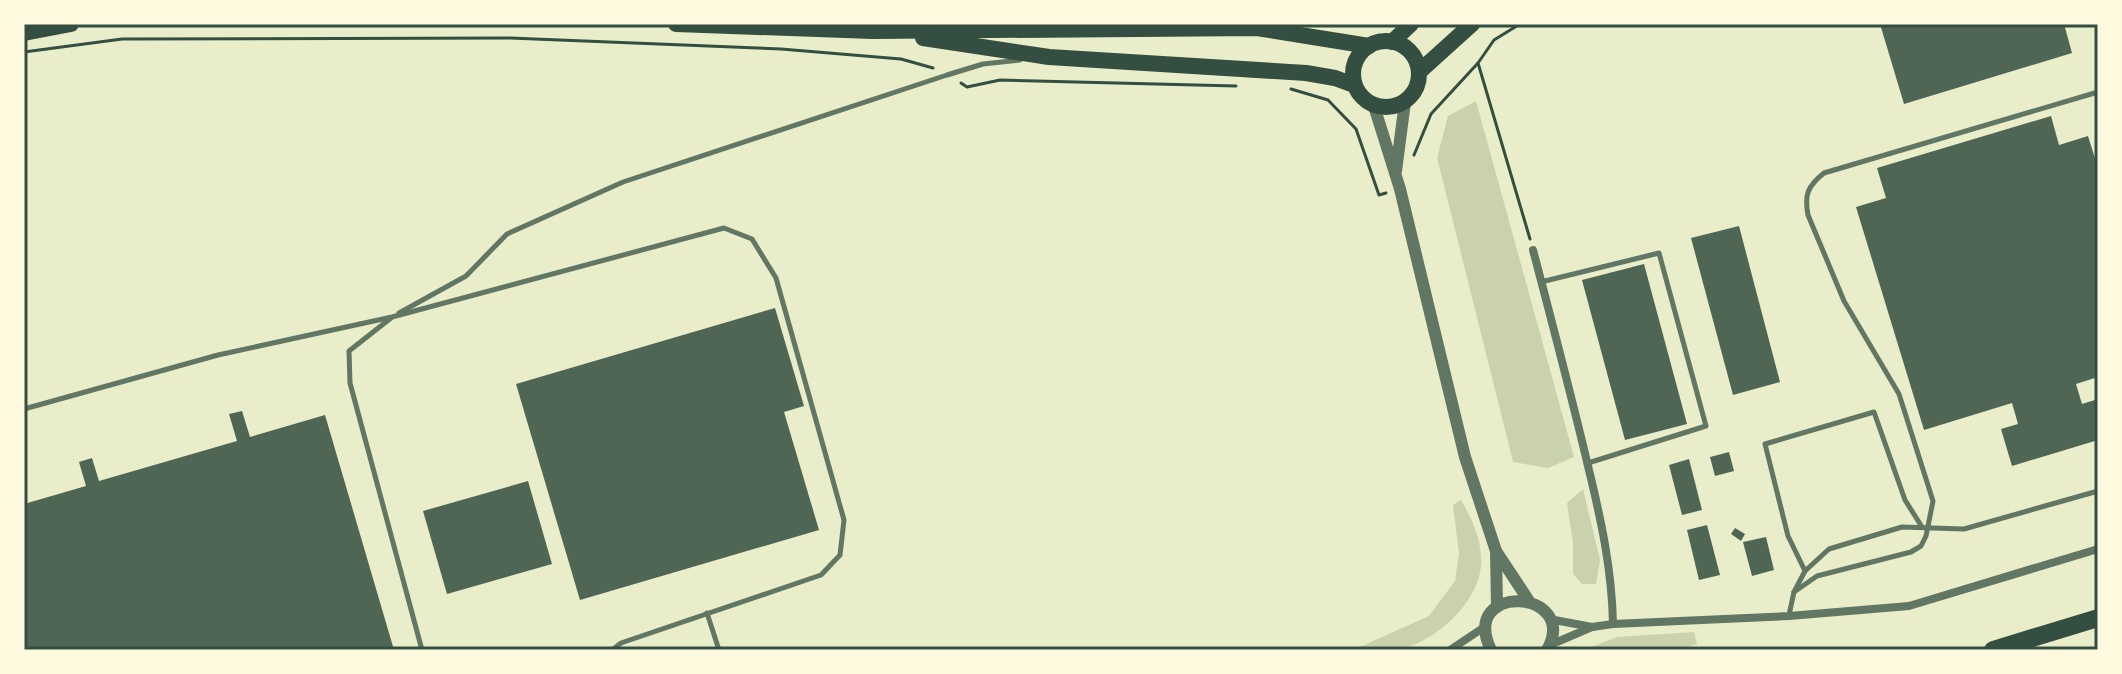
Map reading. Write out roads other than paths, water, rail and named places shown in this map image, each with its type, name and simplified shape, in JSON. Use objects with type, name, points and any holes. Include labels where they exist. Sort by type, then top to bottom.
[{"type":"highway","points":[[1993,650],[2098,618]]},
{"type":"main road","points":[[24,33],[71,24]]},
{"type":"main road","points":[[676,24],[873,31],[1257,28],[1369,46],[1392,42],[1411,24]]},
{"type":"main road","points":[[1369,46],[1354,65],[1354,85],[1364,100],[1374,106],[1390,108],[1405,102],[1415,91],[1420,71],[1472,24]]},
{"type":"main road","points":[[873,31],[1049,57],[1306,73],[1354,85]]},
{"type":"main road","points":[[1392,42],[1411,52],[1420,71]]},
{"type":"street","points":[[1396,174],[1405,102]]},
{"type":"street","points":[[1374,106],[1400,189],[1465,457],[1496,551],[1529,601],[1541,608],[1549,619],[1552,632],[1548,647]]},
{"type":"street","points":[[1533,250],[1605,537],[1612,584],[1613,624]]},
{"type":"street","points":[[1548,647],[1592,627],[1613,624],[1789,616],[1909,606],[2098,549]]},
{"type":"street","points":[[1496,551],[1497,607]]},
{"type":"street","points":[[1450,650],[1486,626],[1497,607],[1507,601],[1529,601]]},
{"type":"street","points":[[1549,619],[1592,627]]},
{"type":"street","points":[[1486,626],[1486,640],[1491,650]]},
{"type":"lane","points":[[422,650],[350,383],[349,351],[392,317],[466,276],[507,234],[623,182],[983,64],[1049,57]]},
{"type":"lane","points":[[1794,592],[1817,576],[1911,552],[1921,546],[1933,501],[1899,394],[1844,301],[1808,215],[1805,200],[1809,185],[1824,173],[2098,92]]},
{"type":"lane","points":[[24,409],[218,355],[392,317],[724,228],[752,239],[776,278],[844,520],[840,555],[821,575],[621,643],[612,650]]},
{"type":"lane","points":[[1541,282],[1659,253],[1706,426],[1588,463]]},
{"type":"lane","points":[[1805,571],[1788,536],[1765,444],[1874,412],[1905,500],[1925,528]]},
{"type":"lane","points":[[1789,616],[1794,592],[1805,571],[1829,549],[1902,527],[1964,529],[2098,491]]},
{"type":"lane","points":[[707,613],[719,650]]}]
